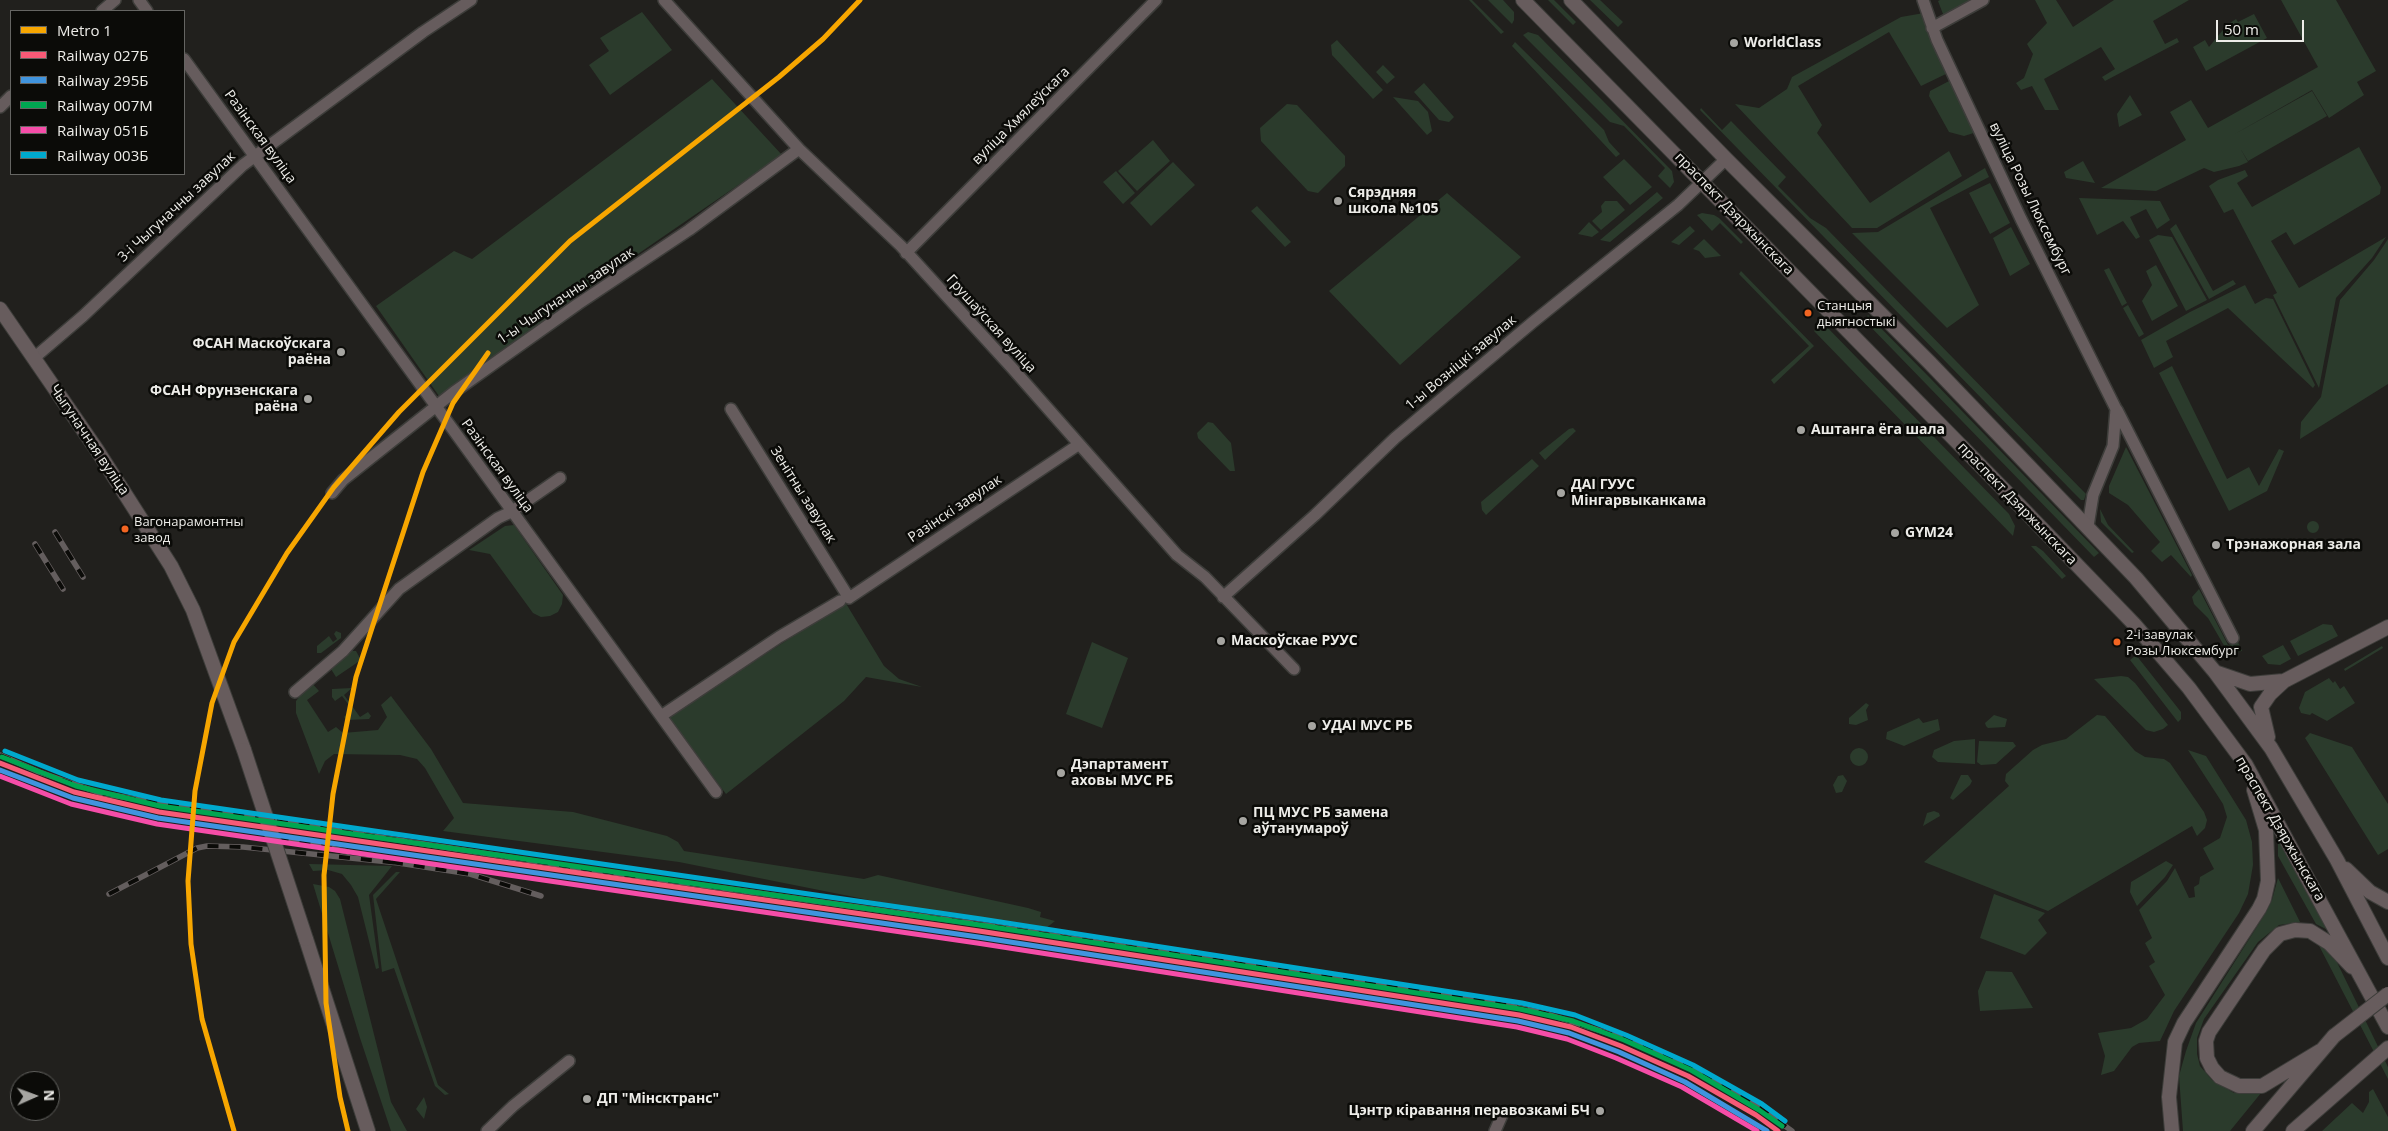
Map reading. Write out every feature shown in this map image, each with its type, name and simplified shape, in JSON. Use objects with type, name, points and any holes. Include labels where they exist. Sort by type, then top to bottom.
[{"type":"main road","name":"праспект Дзяржынскага","points":[[1523,0],[2134,624],[2189,688],[2246,765],[2388,1026]]},
{"type":"main road","points":[[1572,0],[1726,159],[1930,363],[2136,578],[2215,672],[2271,748],[2337,860],[2388,958]]},
{"type":"main road","name":"Чыгуначная вуліца","points":[[0,309],[97,450],[171,566],[193,610],[244,750],[368,1131]]},
{"type":"main road","points":[[2271,748],[2262,720],[2261,707],[2264,699],[2284,681],[2388,626]]},
{"type":"main road","points":[[2215,672],[2250,684],[2268,684],[2284,681]]},
{"type":"main road","points":[[2172,1131],[2169,1098],[2176,1042],[2192,1010],[2259,909],[2264,899],[2268,881],[2266,830],[2246,765]]},
{"type":"main road","points":[[2337,860],[2370,892],[2388,902]]},
{"type":"main road","points":[[2320,1050],[2262,1086],[2239,1086],[2220,1077],[2212,1068],[2207,1058],[2206,1041],[2212,1028],[2264,950],[2280,934],[2295,930],[2310,931],[2330,943],[2363,978]]},
{"type":"main road","points":[[2253,1131],[2320,1050],[2334,1036],[2388,994]]},
{"type":"main road","points":[[2293,1131],[2388,1048]]},
{"type":"main road","points":[[2300,1131],[2323,1103]]},
{"type":"street","points":[[103,10],[115,0]]},
{"type":"street","name":"3-і Чыгуначны завулак","points":[[34,358],[83,316],[255,156],[423,32],[471,0]]},
{"type":"street","name":"Грушаўская вуліца","points":[[664,0],[799,149],[906,253],[1013,369],[1180,559],[1205,577],[1294,669]]},
{"type":"street","name":"вуліца Хмялеўскага","points":[[906,253],[1156,0]]},
{"type":"street","name":"вуліца Розы Люксембург","points":[[1923,0],[1932,28],[2021,219],[2233,638]]},
{"type":"street","points":[[1932,28],[1983,0]]},
{"type":"street","name":"Разінская вуліца","points":[[185,60],[716,792]]},
{"type":"street","points":[[0,107],[10,97]]},
{"type":"street","name":"1-ы Чыгуначны завулак","points":[[332,493],[343,480],[454,392],[578,304],[689,230],[799,149]]},
{"type":"street","name":"1-ы Возніцкі завулак","points":[[1223,597],[1315,515],[1395,438],[1703,183],[1726,159]]},
{"type":"street","name":"Зенітны завулак","points":[[731,409],[845,600]]},
{"type":"street","points":[[2088,526],[2093,495],[2113,446],[2116,409]]},
{"type":"street","points":[[2113,446],[2126,440],[2134,444]]},
{"type":"street","name":"Разінскі завулак","points":[[661,716],[778,637],[845,600],[1078,445]]},
{"type":"street","points":[[295,692],[344,651],[399,589],[498,518],[511,512],[560,478]]},
{"type":"street","points":[[487,1131],[513,1106],[569,1061]]},
{"type":"street","points":[[1495,1131],[1502,1115]]},
{"type":"green space","points":[[1469,0],[1472,0],[1504,32],[1501,34]]},
{"type":"green space","points":[[1488,0],[1503,0],[1514,12],[1512,24]]},
{"type":"green space","points":[[1548,0],[1554,0],[1576,22],[1573,25]]},
{"type":"green space","points":[[1590,0],[1600,0],[1623,22],[1618,27]]},
{"type":"green space","points":[[1974,0],[1948,16],[1943,14],[1938,1]]},
{"type":"green space","points":[[2035,0],[2056,0],[2073,27],[2114,0],[2189,0],[2153,21],[2165,44],[2177,38],[2179,42],[2105,81],[2102,77],[2115,69],[2101,47],[2044,79],[2059,110],[2045,110],[2032,86],[2021,90],[2016,83],[2024,78],[2033,54],[2027,44],[2047,23]]},
{"type":"green space","points":[[2281,0],[2336,0],[2376,71],[2357,82],[2364,95],[2329,118],[2312,90],[2233,135],[2312,91],[2327,116],[2248,161],[2240,148],[2248,162],[2239,166],[2214,172],[2204,168],[2156,191],[2101,188],[2186,140],[2170,112],[2191,100],[2208,128],[2318,67]]},
{"type":"green space","points":[[642,12],[672,50],[610,95],[589,65],[609,51],[600,38]]},
{"type":"green space","points":[[1924,13],[1948,73],[1921,86],[1889,32],[1798,86],[1822,125],[1817,133],[1870,203],[1949,151],[1962,176],[1877,228],[1852,228],[1735,104],[1759,108],[1787,89],[1792,77],[1901,17]]},
{"type":"green space","points":[[2254,14],[2267,38],[2206,71],[2193,47],[2205,40],[2209,47],[2227,25],[2236,19],[2238,22]]},
{"type":"green space","points":[[1528,32],[1538,35],[1672,171],[1674,182],[1670,188],[1658,176],[1665,168],[1624,126],[1610,122],[1523,35]]},
{"type":"green space","points":[[1337,40],[1383,90],[1373,99],[1332,55],[1331,45]]},
{"type":"green space","points":[[1515,42],[1604,130],[1609,142],[1620,154],[1616,157],[1512,46]]},
{"type":"green space","points":[[1383,65],[1395,77],[1387,84],[1376,72]]},
{"type":"green space","points":[[712,79],[782,155],[584,291],[439,396],[376,306],[454,251],[472,259]]},
{"type":"green space","points":[[1951,80],[1977,132],[1964,136],[1949,132],[1929,96],[1930,91]]},
{"type":"green space","points":[[1424,83],[1454,117],[1449,122],[1439,120],[1414,92]]},
{"type":"green space","points":[[2130,95],[2142,115],[2119,127],[2117,114]]},
{"type":"green space","points":[[1393,97],[1418,101],[1428,112],[1432,131],[1427,135]]},
{"type":"green space","points":[[1287,104],[1297,105],[1345,156],[1345,166],[1318,193],[1308,191],[1261,141],[1260,128]]},
{"type":"green space","points":[[1701,108],[1722,130],[1731,121],[1786,177],[1778,186],[1810,218],[1826,228],[2086,494],[2084,500],[2081,500],[2071,490],[1700,110]]},
{"type":"green space","points":[[1153,140],[1170,161],[1137,191],[1118,171]]},
{"type":"green space","points":[[2359,147],[2381,187],[2380,194],[2294,245],[2286,232],[2271,241],[2299,288],[2386,237],[2372,258],[2336,298],[2319,388],[2273,295],[2277,293],[2233,209],[2224,213],[2209,186],[2218,180],[2245,170],[2248,176],[2237,183],[2252,207]]},
{"type":"green space","points":[[1624,159],[1652,187],[1630,205],[1603,177]]},
{"type":"green space","points":[[2083,161],[2095,183],[2066,178],[2064,172]]},
{"type":"green space","points":[[1173,162],[1195,185],[1151,226],[1130,203]]},
{"type":"green space","points":[[1985,168],[1989,177],[1930,208],[1979,305],[1947,328],[1852,233],[1878,232]]},
{"type":"green space","points":[[1116,171],[1135,193],[1123,204],[1103,182]]},
{"type":"green space","points":[[1990,183],[2010,223],[1990,234],[1969,193]]},
{"type":"green space","points":[[1657,192],[1663,198],[1610,242],[1600,240]]},
{"type":"green space","points":[[1447,193],[1521,257],[1400,365],[1329,291]]},
{"type":"green space","points":[[2079,198],[2160,201],[2170,220],[2157,229],[2146,209],[2130,217],[2140,237],[2136,239],[2123,221],[2097,235]]},
{"type":"green space","points":[[1605,201],[1617,201],[1625,210],[1601,230],[1592,221],[1602,212],[1601,206]]},
{"type":"green space","points":[[1257,206],[1291,242],[1285,247],[1251,211]]},
{"type":"green space","points":[[1702,213],[1719,218],[1743,242],[1741,244],[1720,223],[1712,231],[1697,215]]},
{"type":"green space","points":[[1589,222],[1599,232],[1592,237],[1578,234]]},
{"type":"green space","points":[[2176,224],[2213,291],[2233,280],[2236,284],[2209,299],[2170,229]]},
{"type":"green space","points":[[1690,226],[1695,231],[1679,245],[1671,242]]},
{"type":"green space","points":[[2011,227],[2030,264],[2010,276],[1993,238]]},
{"type":"green space","points":[[2158,235],[2172,237],[2207,300],[2186,311],[2149,240]]},
{"type":"green space","points":[[1704,239],[1721,256],[1705,258],[1699,251],[1693,249]]},
{"type":"green space","points":[[2388,239],[2388,384],[2300,439],[2301,422],[2321,397],[2340,300],[2374,260]]},
{"type":"green space","points":[[2156,265],[2178,306],[2152,321],[2142,301],[2152,285],[2146,271]]},
{"type":"green space","points":[[2109,268],[2127,303],[2122,306],[2104,270]]},
{"type":"green space","points":[[1741,271],[1814,346],[1774,384],[1771,380],[1809,346],[1739,274]]},
{"type":"green space","points":[[2245,285],[2255,304],[2266,298],[2273,299],[2315,385],[2313,388],[2228,308],[2166,341],[2173,357],[2154,368],[2141,340],[2190,312]]},
{"type":"green space","points":[[2128,305],[2144,334],[2139,337],[2123,308]]},
{"type":"green space","points":[[1868,315],[2099,553],[2094,557],[1928,386],[1864,320]]},
{"type":"green space","points":[[1823,323],[2009,514],[2015,526],[2013,536],[1814,331]]},
{"type":"green space","points":[[2172,366],[2227,479],[2249,467],[2259,486],[2279,449],[2284,451],[2267,491],[2229,511],[2159,373]]},
{"type":"green space","points":[[1208,422],[1213,423],[1231,443],[1235,471],[1230,471],[1198,438],[1197,433]]},
{"type":"green space","points":[[1573,428],[1576,431],[1545,460],[1539,453],[1569,429]]},
{"type":"green space","points":[[2126,447],[2192,575],[2191,577],[2171,555],[2162,562],[2151,551],[2160,542],[2128,505],[2109,493],[2109,486]]},
{"type":"green space","points":[[1532,459],[1539,466],[1486,515],[1482,510],[1481,502]]},
{"type":"green space","points":[[2100,509],[2108,525],[2134,552],[2132,553],[2101,522]]},
{"type":"green space","points":[[2315,521],[2318,522],[2318,532],[2311,533],[2308,532],[2307,525],[2308,522]]},
{"type":"green space","points":[[514,525],[563,595],[562,604],[558,612],[550,616],[541,617],[533,613],[490,554],[469,550],[505,526]]},
{"type":"green space","points":[[2031,546],[2036,546],[2043,551],[2066,576],[2062,579]]},
{"type":"green space","points":[[2199,589],[2228,645],[2238,642],[2242,651],[2233,653],[2226,649],[2208,618],[2194,604],[2192,597]]},
{"type":"green space","points":[[842,597],[884,666],[899,679],[922,687],[866,677],[844,701],[726,794],[668,717],[843,604]]},
{"type":"green space","points":[[2323,624],[2332,625],[2338,636],[2298,656],[2290,641]]},
{"type":"green space","points":[[336,631],[341,633],[341,638],[321,653],[317,653],[317,646],[329,636],[333,642],[337,639],[334,634]]},
{"type":"green space","points":[[1092,642],[1128,658],[1102,728],[1066,714]]},
{"type":"green space","points":[[2283,645],[2291,659],[2280,665],[2268,664],[2262,656]]},
{"type":"green space","points":[[2382,646],[2383,648],[2345,671],[2344,669]]},
{"type":"green space","points":[[352,651],[356,651],[361,660],[336,677],[331,669]]},
{"type":"green space","points":[[2136,655],[2181,712],[2181,719],[2178,722],[2130,660]]},
{"type":"green space","points":[[2128,677],[2135,683],[2168,725],[2154,732],[2146,730],[2094,679]]},
{"type":"green space","points":[[2329,678],[2333,683],[2335,681],[2340,689],[2344,686],[2355,703],[2327,721],[2312,713],[2310,715],[2301,713],[2299,708],[2305,692]]},
{"type":"green space","points":[[311,682],[319,691],[307,700],[328,732],[336,727],[343,733],[378,730],[387,717],[381,705],[391,696],[431,749],[463,803],[573,812],[667,836],[678,842],[684,851],[864,879],[878,875],[1028,908],[1041,912],[1040,917],[1055,921],[1045,929],[924,911],[679,862],[443,831],[454,818],[425,768],[417,759],[400,755],[334,754],[325,761],[319,774],[296,713],[296,701]]},
{"type":"green space","points":[[352,688],[344,695],[360,717],[368,712],[371,716],[369,719],[347,720],[344,717],[352,709],[342,696],[335,701],[332,697],[332,689]]},
{"type":"green space","points":[[1866,703],[1869,705],[1866,710],[1868,720],[1856,725],[1849,724],[1849,718]]},
{"type":"green space","points":[[1994,715],[2007,719],[2005,727],[1988,728],[1986,726],[1985,723]]},
{"type":"green space","points":[[2097,715],[2105,716],[2135,751],[2145,757],[2164,759],[2170,763],[2204,812],[2207,820],[2205,828],[2197,836],[2192,826],[2048,911],[1924,862],[2009,786],[2005,781],[2006,774],[2033,750],[2042,745],[2066,739]]},
{"type":"green space","points":[[1919,718],[1923,723],[1938,719],[1940,730],[1904,746],[1886,739],[1887,732]]},
{"type":"green space","points":[[2310,733],[2352,747],[2388,804],[2388,849],[2378,855],[2305,738]]},
{"type":"green space","points":[[1975,739],[1975,764],[1938,762],[1932,757],[1934,750],[1954,741]]},
{"type":"green space","points":[[1979,741],[2013,742],[2016,746],[1996,764],[1981,765],[1977,762]]},
{"type":"green space","points":[[1859,748],[1865,751],[1868,757],[1865,763],[1859,766],[1853,763],[1850,757],[1853,751]]},
{"type":"green space","points":[[2188,750],[2206,756],[2246,820],[2252,842],[2253,865],[2248,894],[2239,913],[2174,1011],[2160,1041],[2139,1043],[2132,1047],[2114,1071],[2101,1075],[2105,1056],[2098,1033],[2131,1028],[2147,1019],[2165,995],[2149,966],[2155,962],[2145,943],[2152,938],[2139,910],[2167,881],[2175,868],[2189,898],[2195,897],[2194,887],[2199,884],[2200,877],[2214,869],[2203,848],[2220,838],[2227,817],[2223,804]]},
{"type":"green space","points":[[1843,775],[1847,781],[1842,792],[1836,793],[1833,785],[1838,776]]},
{"type":"green space","points":[[1961,775],[1968,775],[1972,781],[1953,800],[1950,798]]},
{"type":"green space","points":[[1934,811],[1939,813],[1940,816],[1923,826],[1927,813]]},
{"type":"green space","points":[[2278,837],[2328,930],[2316,924],[2278,856]]},
{"type":"green space","points":[[2166,861],[2173,865],[2165,877],[2137,906],[2130,892],[2131,882]]},
{"type":"green space","points":[[309,864],[392,866],[369,895],[379,968],[376,969],[358,897],[351,885],[342,874],[328,870],[313,871]]},
{"type":"green space","points":[[396,872],[400,872],[376,899],[438,1085],[449,1094],[445,1095],[435,1086],[394,968],[382,972],[373,895]]},
{"type":"green space","points":[[2278,878],[2300,922],[2279,925],[2258,942],[2204,1019],[2197,1038],[2197,1054],[2200,1066],[2212,1080],[2234,1093],[2261,1093],[2230,1131],[2183,1131],[2179,1076],[2196,1023],[2265,914],[2272,900]]},
{"type":"green space","points":[[313,884],[329,887],[335,891],[340,899],[391,1102],[407,1131],[391,1131],[360,1038]]},
{"type":"green space","points":[[1994,894],[2045,913],[2038,920],[2047,933],[2025,955],[1980,938]]},
{"type":"green space","points":[[2314,936],[2332,952],[2388,1067],[2388,1079]]},
{"type":"green space","points":[[1986,971],[2012,972],[2033,1008],[1980,1011],[1978,991]]},
{"type":"green space","points":[[2373,1089],[2388,1117],[2388,1131],[2322,1131],[2352,1103],[2363,1113],[2369,1102],[2369,1092]]},
{"type":"green space","points":[[424,1097],[427,1107],[424,1119],[416,1109]]},
{"type":"railway","points":[[55,532],[83,577]]},
{"type":"railway","points":[[35,544],[63,589]]},
{"type":"railway","points":[[0,755],[39,772],[100,793],[146,801],[579,868],[985,925],[1490,1002],[1544,1013],[1636,1042],[1705,1074],[1740,1094],[1792,1131]]},
{"type":"railway","points":[[278,837],[348,852]]},
{"type":"railway","points":[[109,894],[197,848],[207,846],[243,847],[399,863]]},
{"type":"railway","points":[[392,862],[470,874],[541,896]]},
{"type":"metro line","name":"1","points":[[234,1131],[202,1019],[191,944],[188,881],[195,791],[212,703],[234,642],[287,553],[334,487],[399,412],[570,241],[779,77],[823,39],[860,0]]},
{"type":"metro line","name":"1","points":[[348,1131],[340,1097],[326,1003],[324,875],[333,794],[356,677],[423,472],[453,403],[488,353]]},
{"type":"rail line","name":"003Б","points":[[5,751],[78,780],[161,800],[981,919],[1522,1003],[1575,1015],[1693,1065],[1762,1104],[1785,1121]]},
{"type":"rail line","name":"007М","points":[[2,757],[76,786],[160,806],[980,925],[1520,1009],[1573,1021],[1624,1040],[1691,1070],[1759,1110],[1782,1126]]},
{"type":"rail line","name":"027Б","points":[[0,763],[74,792],[159,812],[979,931],[1519,1015],[1571,1027],[1621,1046],[1688,1076],[1756,1115],[1778,1131]]},
{"type":"rail line","name":"295Б","points":[[0,770],[73,798],[158,818],[978,937],[1518,1021],[1569,1033],[1619,1052],[1685,1082],[1767,1131]]},
{"type":"rail line","name":"051Б","points":[[0,776],[71,804],[157,824],[977,943],[1517,1027],[1567,1039],[1616,1058],[1682,1087],[1757,1131]]},
{"type":"place","name":"WorldClass","points":[[1734,43]]},
{"type":"place","name":"Сярэдняя школа №105","points":[[1338,201]]},
{"type":"place","name":"Станцыя дыягностыкі","points":[[1808,313]]},
{"type":"place","name":"ФСАН Маскоўскага раёна","points":[[341,352]]},
{"type":"place","name":"ФСАН Фрунзенскага раёна","points":[[308,399]]},
{"type":"place","name":"Аштанга ёга шала","points":[[1801,430]]},
{"type":"place","name":"ДАІ ГУУС Мінгарвыканкама","points":[[1561,493]]},
{"type":"place","name":"Вагонарамонтны завод","points":[[125,529]]},
{"type":"place","name":"GYM24","points":[[1895,533]]},
{"type":"place","name":"Трэнажорная зала","points":[[2216,545]]},
{"type":"place","name":"Маскоўскае РУУС","points":[[1221,641]]},
{"type":"place","name":"2-і завулак Розы Люксембург","points":[[2117,642]]},
{"type":"place","name":"УДАІ МУС РБ","points":[[1312,726]]},
{"type":"place","name":"Дэпартамент аховы МУС РБ","points":[[1061,773]]},
{"type":"place","name":"ПЦ МУС РБ замена аўтанумароў","points":[[1243,821]]},
{"type":"place","name":"ДП \"Мінсктранс\"","points":[[587,1099]]},
{"type":"place","name":"Цэнтр кіравання перавозкамі БЧ","points":[[1600,1111]]}]
